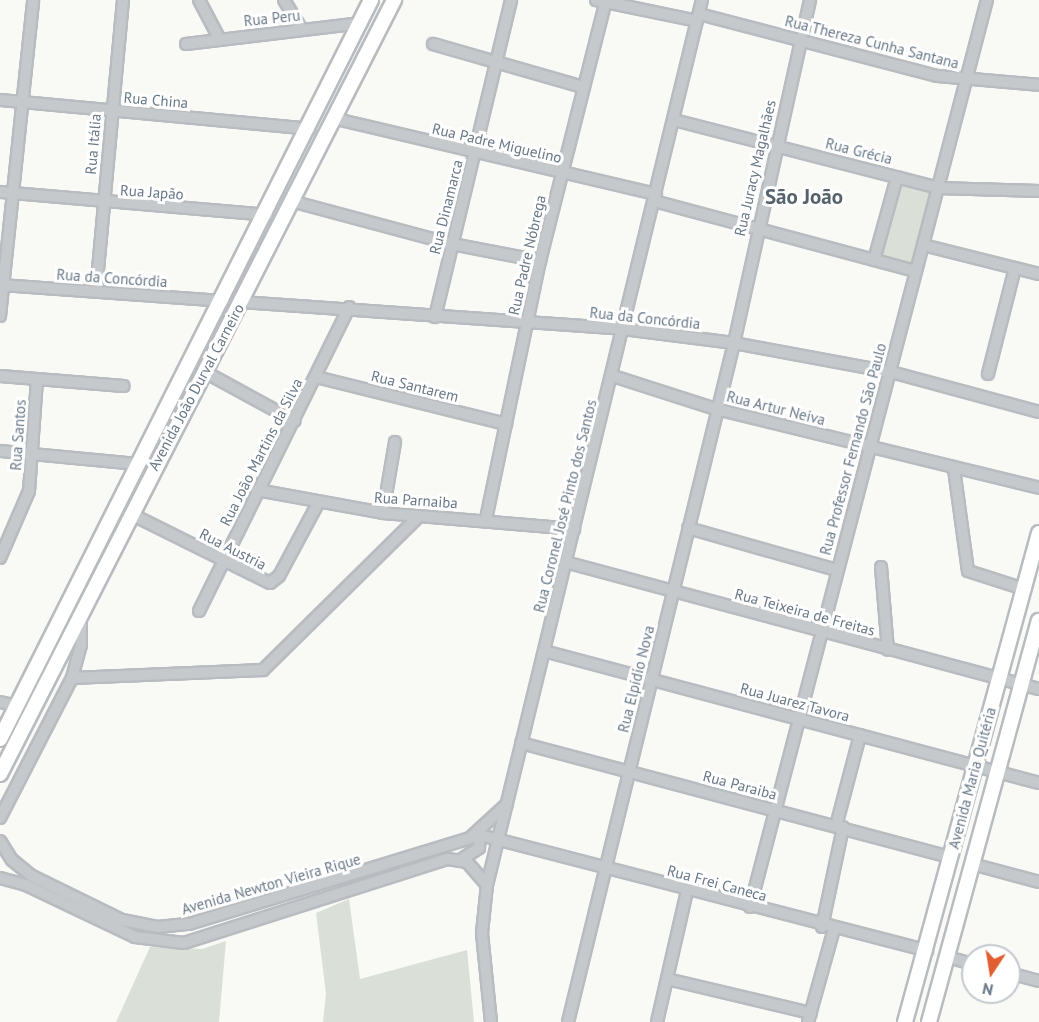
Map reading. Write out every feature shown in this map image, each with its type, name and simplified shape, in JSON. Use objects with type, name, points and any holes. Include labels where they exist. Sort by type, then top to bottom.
[{"type":"main road","name":"Avenida João Durval Carneiro","points":[[0,739],[137,464],[267,215],[362,23],[371,0]]},
{"type":"main road","name":"Avenida João Durval Carneiro","points":[[0,774],[394,0]]},
{"type":"main road","name":"Avenida Maria Quitéria","points":[[905,1022],[927,951],[950,856],[1039,533]]},
{"type":"main road","name":"Avenida Maria Quitéria","points":[[929,1022],[1039,621]]},
{"type":"street","points":[[0,316],[33,0]]},
{"type":"street","name":"Rua Itália","points":[[96,291],[123,0]]},
{"type":"street","points":[[199,0],[219,38]]},
{"type":"street","points":[[284,0],[302,30]]},
{"type":"street","name":"Rua Dinamarca","points":[[435,317],[511,0]]},
{"type":"street","name":"Rua Coronel José Pinto dos Santos","points":[[491,1022],[482,933],[487,885],[501,838],[543,651],[613,376],[702,0]]},
{"type":"street","name":"Rua Juracy Magalhães","points":[[734,343],[775,145],[810,0]]},
{"type":"street","name":"Rua Professor Fernando São Paulo","points":[[750,907],[836,570],[891,372],[915,271],[987,0]]},
{"type":"street","name":"Rua Thereza Cunha Santana","points":[[603,1],[698,17],[802,39],[966,81],[1039,85]]},
{"type":"street","name":"Rua Padre Nóbrega","points":[[486,519],[540,261],[603,1]]},
{"type":"street","name":"Rua Peru","points":[[186,44],[219,38],[362,23]]},
{"type":"street","points":[[434,44],[495,64],[583,87]]},
{"type":"street","name":"Rua China","points":[[0,100],[310,129]]},
{"type":"street","name":"Rua Padre Miguelino","points":[[332,118],[474,155],[562,173],[655,198],[756,231],[915,271]]},
{"type":"street","name":"Rua Grécia","points":[[674,120],[938,188],[1039,191]]},
{"type":"street","points":[[874,260],[897,177]]},
{"type":"street","name":"Rua Japão","points":[[0,192],[103,203],[267,215]]},
{"type":"street","points":[[291,201],[452,244],[540,261]]},
{"type":"street","points":[[923,245],[1039,274]]},
{"type":"street","points":[[988,374],[1015,268]]},
{"type":"street","name":"Rua da Concórdia","points":[[2,285],[223,301]]},
{"type":"street","name":"Rua da Concórdia","points":[[241,302],[349,307],[435,317],[623,328],[734,343],[891,372],[1039,412]]},
{"type":"street","name":"Rua João Martins da Silva","points":[[199,611],[257,490],[295,421],[349,307]]},
{"type":"street","name":"Rua Elpídio Nova","points":[[568,1022],[716,409],[734,343]]},
{"type":"street","points":[[206,372],[295,421]]},
{"type":"street","points":[[0,376],[124,386]]},
{"type":"street","name":"Rua Artur Neiva","points":[[613,376],[716,409],[1039,488]]},
{"type":"street","name":"Rua Santarem","points":[[316,377],[506,424]]},
{"type":"street","name":"Rua Santos","points":[[0,558],[26,502],[37,380]]},
{"type":"street","points":[[383,513],[395,442]]},
{"type":"street","points":[[0,451],[137,464]]},
{"type":"street","points":[[954,469],[968,571],[1024,589]]},
{"type":"street","name":"Rua Parnaiba","points":[[257,490],[317,505],[418,517],[486,519],[574,529]]},
{"type":"street","name":"Rua Austria","points":[[131,514],[274,583],[317,505]]},
{"type":"street","points":[[72,678],[263,670],[418,517]]},
{"type":"street","points":[[688,528],[836,570]]},
{"type":"street","name":"Rua Teixeira de Freitas","points":[[565,562],[673,593],[1039,689]]},
{"type":"street","points":[[880,567],[888,650]]},
{"type":"street","points":[[0,818],[72,678],[81,645],[81,614]]},
{"type":"street","name":"Rua Juarez Tavora","points":[[543,651],[1039,783]]},
{"type":"street","points":[[0,702],[17,706]]},
{"type":"street","points":[[822,927],[839,827],[860,735]]},
{"type":"street","name":"Rua Paraiba","points":[[521,743],[950,856]]},
{"type":"street","points":[[487,885],[462,859],[479,848],[476,836],[508,804]]},
{"type":"street","name":"Avenida Newton Vieira Rique","points":[[1,847],[32,876],[141,925],[177,927],[252,903],[362,874],[476,836],[501,838]]},
{"type":"street","name":"Rua Frei Caneca","points":[[501,838],[604,869],[822,927],[927,951]]},
{"type":"street","name":"Avenida Newton Vieira Rique","points":[[0,878],[146,940],[184,943],[427,864],[462,859]]},
{"type":"street","points":[[972,864],[1039,882]]},
{"type":"street","points":[[657,1022],[687,891]]},
{"type":"street","points":[[252,903],[257,921]]},
{"type":"street","points":[[667,979],[809,1018],[834,929]]},
{"type":"street","points":[[947,957],[961,961]]},
{"type":"street","points":[[1021,977],[1039,981]]},
{"type":"shaded area","points":[[901,184],[932,191],[913,263],[881,255]]},
{"type":"shaded area","points":[[349,899],[360,979],[467,950],[474,1022],[323,1022],[326,994],[316,913]]},
{"type":"shaded area","points":[[226,941],[219,1022],[116,1022],[150,947],[202,949]]},
{"type":"district","name":"São João","points":[[804,197]]}]
